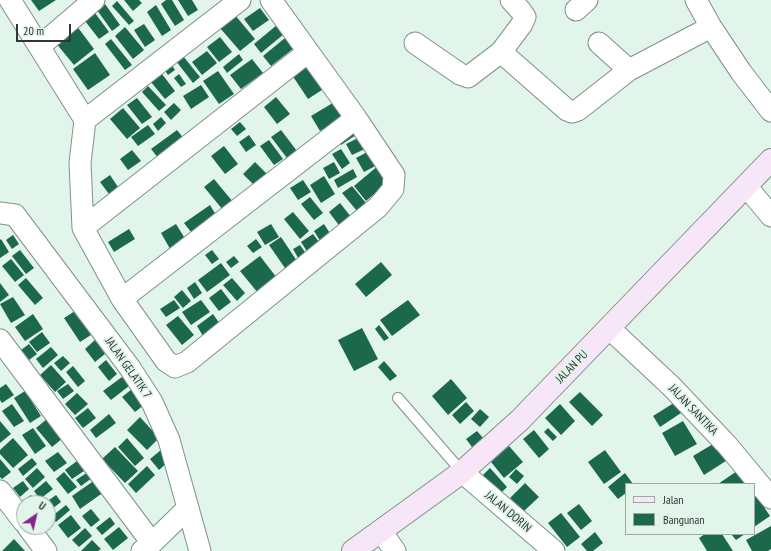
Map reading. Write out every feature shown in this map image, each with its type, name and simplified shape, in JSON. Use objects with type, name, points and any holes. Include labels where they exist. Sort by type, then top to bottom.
[{"type":"street","points":[[10,0],[85,120],[80,163],[83,228],[122,299],[166,361],[176,367],[186,362],[378,207],[393,189],[394,175],[356,118],[271,0]]},
{"type":"street","points":[[40,46],[94,0]]},
{"type":"street","points":[[85,120],[240,0]]},
{"type":"street","points":[[415,43],[460,74],[468,77],[501,52],[522,24],[525,17],[510,0]]},
{"type":"street","points":[[696,0],[711,28],[771,112]]},
{"type":"street","points":[[501,52],[567,110],[572,112],[578,110],[629,70],[711,28]]},
{"type":"street","points":[[598,43],[629,70]]},
{"type":"street","points":[[83,228],[308,52]]},
{"type":"street","points":[[122,299],[356,118]]},
{"type":"street","name":"JALAN PU","points":[[353,551],[462,472],[520,420],[771,160]]},
{"type":"street","points":[[746,186],[771,216]]},
{"type":"street","name":"JALAN GELATIK 7","points":[[4,213],[16,215],[130,368],[152,402],[169,440],[200,551]]},
{"type":"street","name":"JALAN SANTIKA","points":[[609,328],[671,386],[726,445],[771,498]]},
{"type":"street","points":[[0,340],[147,547],[188,508]]},
{"type":"street","name":"JALAN DORIN","points":[[462,472],[554,551]]},
{"type":"street","points":[[0,491],[16,512]]},
{"type":"street","points":[[381,531],[396,551]]},
{"type":"street","points":[[34,535],[46,551]]},
{"type":"lane","points":[[398,398],[462,472]]},
{"type":"building","points":[[31,0],[56,0],[39,11]]},
{"type":"building","points":[[124,0],[139,0],[142,3],[133,11]]},
{"type":"building","points":[[166,0],[172,0],[184,20],[175,26],[161,4]]},
{"type":"building","points":[[178,0],[192,0],[198,10],[188,16]]},
{"type":"building","points":[[117,1],[134,21],[129,25],[112,6]]},
{"type":"building","points":[[105,4],[120,25],[112,31],[97,10]]},
{"type":"building","points":[[156,5],[171,30],[162,36],[147,12]]},
{"type":"building","points":[[260,8],[269,20],[253,31],[244,19]]},
{"type":"building","points":[[95,13],[109,32],[99,39],[85,21]]},
{"type":"building","points":[[235,15],[255,39],[240,51],[220,28]]},
{"type":"building","points":[[144,24],[155,40],[145,47],[134,30]]},
{"type":"building","points":[[76,25],[94,49],[74,65],[55,42]]},
{"type":"building","points":[[277,25],[284,34],[261,53],[254,44]]},
{"type":"building","points":[[125,27],[144,50],[133,59],[115,36]]},
{"type":"building","points":[[220,37],[232,52],[219,62],[207,47]]},
{"type":"building","points":[[285,38],[294,48],[271,66],[263,56]]},
{"type":"building","points":[[111,39],[132,65],[125,70],[105,44]]},
{"type":"building","points":[[207,51],[217,63],[202,75],[192,62]]},
{"type":"building","points":[[95,53],[110,75],[88,90],[73,69]]},
{"type":"building","points":[[239,54],[243,60],[227,73],[223,67]]},
{"type":"building","points":[[183,56],[200,77],[193,83],[176,61]]},
{"type":"building","points":[[252,59],[263,73],[241,89],[230,75]]},
{"type":"building","points":[[171,64],[175,70],[168,75],[164,69]]},
{"type":"building","points":[[309,64],[325,88],[308,99],[292,75]]},
{"type":"building","points":[[218,71],[234,94],[219,104],[203,81]]},
{"type":"building","points":[[162,74],[175,91],[165,99],[151,82]]},
{"type":"building","points":[[179,74],[186,84],[181,87],[174,78]]},
{"type":"building","points":[[201,85],[209,97],[191,109],[183,96]]},
{"type":"building","points":[[148,86],[166,105],[159,111],[142,92]]},
{"type":"building","points":[[276,97],[290,114],[277,124],[264,107]]},
{"type":"building","points":[[137,98],[152,117],[142,124],[127,105]]},
{"type":"building","points":[[336,101],[345,115],[320,131],[311,116]]},
{"type":"building","points":[[174,103],[181,110],[171,120],[164,112]]},
{"type":"building","points":[[123,108],[140,128],[127,139],[110,119]]},
{"type":"building","points":[[161,117],[166,123],[158,131],[153,124]]},
{"type":"building","points":[[240,122],[246,129],[237,136],[231,129]]},
{"type":"building","points":[[148,125],[155,134],[138,146],[131,137]]},
{"type":"building","points":[[352,129],[356,135],[341,145],[337,138]]},
{"type":"building","points":[[177,130],[185,140],[159,159],[151,149]]},
{"type":"building","points":[[281,130],[300,155],[290,162],[271,137]]},
{"type":"building","points":[[249,135],[256,145],[246,152],[239,142]]},
{"type":"building","points":[[362,136],[367,148],[352,155],[346,144]]},
{"type":"building","points":[[269,140],[283,159],[274,165],[260,146]]},
{"type":"building","points":[[224,146],[238,164],[225,174],[211,156]]},
{"type":"building","points":[[341,149],[350,163],[342,169],[332,154]]},
{"type":"building","points":[[373,149],[381,163],[364,172],[356,158]]},
{"type":"building","points":[[132,150],[141,161],[128,170],[120,159]]},
{"type":"building","points":[[255,162],[267,174],[255,186],[243,174]]},
{"type":"building","points":[[334,162],[340,173],[329,179],[323,168]]},
{"type":"building","points":[[379,165],[391,180],[366,201],[354,186]]},
{"type":"building","points":[[353,169],[357,177],[338,188],[334,180]]},
{"type":"building","points":[[110,175],[118,187],[109,194],[100,182]]},
{"type":"building","points":[[324,176],[335,194],[321,203],[310,185]]},
{"type":"building","points":[[214,179],[233,202],[223,210],[204,187]]},
{"type":"building","points":[[303,180],[311,192],[298,200],[290,188]]},
{"type":"building","points":[[352,186],[366,203],[357,211],[342,193]]},
{"type":"building","points":[[310,197],[323,213],[314,220],[301,204]]},
{"type":"building","points":[[340,203],[355,222],[344,232],[329,212]]},
{"type":"building","points":[[210,205],[216,215],[191,232],[184,223]]},
{"type":"building","points":[[293,212],[309,231],[300,239],[284,219]]},
{"type":"building","points":[[176,224],[189,245],[173,254],[161,233]]},
{"type":"building","points":[[271,224],[279,237],[265,245],[257,232]]},
{"type":"building","points":[[324,224],[333,238],[322,244],[314,231]]},
{"type":"building","points":[[129,229],[135,239],[114,252],[108,242]]},
{"type":"building","points":[[313,234],[323,247],[310,256],[301,242]]},
{"type":"building","points":[[13,235],[19,244],[12,249],[6,240]]},
{"type":"building","points":[[281,237],[299,264],[287,271],[269,245]]},
{"type":"building","points":[[1,239],[9,252],[0,258],[0,240]]},
{"type":"building","points":[[256,239],[262,247],[253,253],[247,246]]},
{"type":"building","points":[[300,245],[309,258],[301,263],[293,249]]},
{"type":"building","points":[[20,250],[34,268],[26,274],[12,256]]},
{"type":"building","points":[[212,250],[219,259],[212,264],[205,255]]},
{"type":"building","points":[[234,256],[239,262],[231,268],[226,262]]},
{"type":"building","points":[[260,256],[277,278],[258,293],[240,271]]},
{"type":"building","points":[[11,259],[24,275],[15,282],[2,266]]},
{"type":"building","points":[[381,262],[392,275],[366,297],[355,284]]},
{"type":"building","points":[[221,263],[230,275],[207,292],[198,280]]},
{"type":"building","points":[[26,278],[43,298],[35,305],[18,285]]},
{"type":"building","points":[[232,278],[245,293],[237,301],[223,285]]},
{"type":"building","points":[[195,282],[202,293],[194,299],[187,288]]},
{"type":"building","points":[[0,283],[9,295],[0,302]]},
{"type":"building","points":[[221,289],[231,302],[219,311],[209,298]]},
{"type":"building","points":[[182,290],[191,301],[183,308],[174,297]]},
{"type":"building","points":[[13,297],[25,315],[11,323],[0,304]]},
{"type":"building","points":[[174,300],[180,308],[166,317],[160,309]]},
{"type":"building","points":[[201,300],[210,312],[191,325],[182,312]]},
{"type":"building","points":[[408,300],[420,315],[392,336],[380,320]]},
{"type":"building","points":[[75,311],[91,335],[80,342],[64,318]]},
{"type":"building","points":[[33,314],[43,329],[25,341],[15,327]]},
{"type":"building","points":[[213,314],[220,324],[203,336],[197,326]]},
{"type":"building","points":[[178,316],[194,335],[182,345],[166,325]]},
{"type":"building","points":[[379,325],[389,338],[384,341],[375,329]]},
{"type":"building","points":[[362,328],[378,359],[354,371],[338,340]]},
{"type":"building","points":[[42,332],[50,343],[37,352],[29,342]]},
{"type":"building","points":[[95,340],[105,354],[95,362],[85,349]]},
{"type":"building","points":[[29,344],[37,354],[29,360],[21,350]]},
{"type":"building","points":[[51,347],[58,355],[43,368],[36,359]]},
{"type":"building","points":[[63,356],[70,363],[61,371],[54,363]]},
{"type":"building","points":[[106,360],[117,374],[109,381],[98,367]]},
{"type":"building","points":[[384,361],[397,376],[390,381],[378,367]]},
{"type":"building","points":[[51,365],[66,382],[55,392],[40,375]]},
{"type":"building","points":[[73,366],[85,381],[78,387],[66,372]]},
{"type":"building","points":[[122,377],[129,386],[111,400],[103,391]]},
{"type":"building","points":[[451,379],[467,398],[448,415],[432,396]]},
{"type":"building","points":[[6,384],[14,395],[2,403],[0,400],[0,388]]},
{"type":"building","points":[[68,384],[74,391],[63,399],[57,391]]},
{"type":"building","points":[[132,389],[144,405],[135,412],[122,397]]},
{"type":"building","points":[[25,391],[41,416],[30,423],[14,398]]},
{"type":"building","points":[[580,392],[603,415],[592,426],[569,402]]},
{"type":"building","points":[[77,393],[88,404],[75,415],[65,404]]},
{"type":"building","points":[[677,401],[684,411],[660,427],[653,416]]},
{"type":"building","points":[[466,402],[474,411],[460,424],[452,415]]},
{"type":"building","points":[[12,404],[24,421],[14,427],[2,411]]},
{"type":"building","points":[[560,404],[575,421],[561,435],[545,418]]},
{"type":"building","points":[[88,408],[96,418],[83,428],[75,418]]},
{"type":"building","points":[[480,409],[489,417],[480,427],[471,419]]},
{"type":"building","points":[[109,414],[116,423],[96,438],[90,430]]},
{"type":"building","points":[[140,417],[159,438],[147,450],[127,430]]},
{"type":"building","points":[[47,419],[63,438],[52,447],[36,428]]},
{"type":"building","points":[[0,421],[11,434],[0,443]]},
{"type":"building","points":[[683,421],[697,444],[675,456],[662,433]]},
{"type":"building","points":[[33,428],[46,446],[35,454],[22,435]]},
{"type":"building","points":[[548,428],[557,437],[553,441],[544,432]]},
{"type":"building","points":[[534,430],[549,449],[539,458],[523,439]]},
{"type":"building","points":[[477,431],[483,438],[472,447],[466,439]]},
{"type":"building","points":[[13,438],[28,455],[13,468],[0,454],[0,450]]},
{"type":"building","points":[[127,438],[144,458],[135,466],[118,447]]},
{"type":"building","points":[[718,441],[729,459],[704,475],[693,456]]},
{"type":"building","points":[[509,446],[523,462],[504,478],[491,462]]},
{"type":"building","points":[[115,447],[138,471],[125,483],[102,459]]},
{"type":"building","points":[[161,450],[170,460],[159,470],[150,459]]},
{"type":"building","points":[[605,450],[621,472],[604,484],[588,462]]},
{"type":"building","points":[[58,452],[67,463],[54,472],[45,461]]},
{"type":"building","points":[[32,458],[37,464],[23,476],[18,469]]},
{"type":"building","points":[[0,459],[11,472],[2,479],[0,477]]},
{"type":"building","points":[[77,461],[84,471],[72,479],[65,470]]},
{"type":"building","points":[[147,466],[155,475],[136,493],[128,484]]},
{"type":"building","points":[[37,468],[45,477],[33,488],[25,479]]},
{"type":"building","points":[[490,468],[507,487],[499,495],[482,476]]},
{"type":"building","points":[[516,469],[524,476],[517,484],[509,477]]},
{"type":"building","points":[[740,469],[749,481],[746,483],[719,483]]},
{"type":"building","points":[[64,472],[77,487],[68,494],[56,479]]},
{"type":"building","points":[[88,472],[92,478],[81,486],[76,480]]},
{"type":"building","points":[[625,473],[632,483],[625,483],[625,494],[618,499],[608,487]]},
{"type":"building","points":[[95,480],[104,492],[80,509],[72,496]]},
{"type":"building","points":[[23,481],[29,489],[22,495],[18,495],[13,488]]},
{"type":"building","points":[[46,481],[53,489],[45,495],[37,495],[34,491]]},
{"type":"building","points":[[525,483],[539,497],[524,511],[510,498]]},
{"type":"building","points":[[755,494],[770,516],[755,526]]},
{"type":"building","points":[[56,495],[61,502],[56,506]]},
{"type":"building","points":[[579,504],[592,521],[581,530],[567,513]]},
{"type":"building","points":[[66,505],[70,510],[56,522],[56,513]]},
{"type":"building","points":[[91,509],[100,520],[91,527],[82,516]]},
{"type":"building","points":[[561,513],[580,537],[567,547],[548,523]]},
{"type":"building","points":[[71,515],[81,528],[68,538],[58,525]]},
{"type":"building","points":[[110,517],[115,524],[102,535],[96,528]]},
{"type":"building","points":[[771,526],[771,549],[768,551],[752,551],[746,540]]},
{"type":"building","points":[[119,527],[128,538],[113,550],[104,539]]},
{"type":"building","points":[[85,528],[92,536],[79,547],[72,540]]},
{"type":"building","points":[[595,532],[603,543],[593,551],[587,551],[581,544]]},
{"type":"building","points":[[704,535],[723,535],[733,551],[707,551],[699,538]]},
{"type":"building","points":[[732,535],[744,535],[736,540]]},
{"type":"building","points":[[14,539],[25,551],[2,551]]},
{"type":"building","points":[[92,540],[101,549],[98,551],[81,551]]}]
